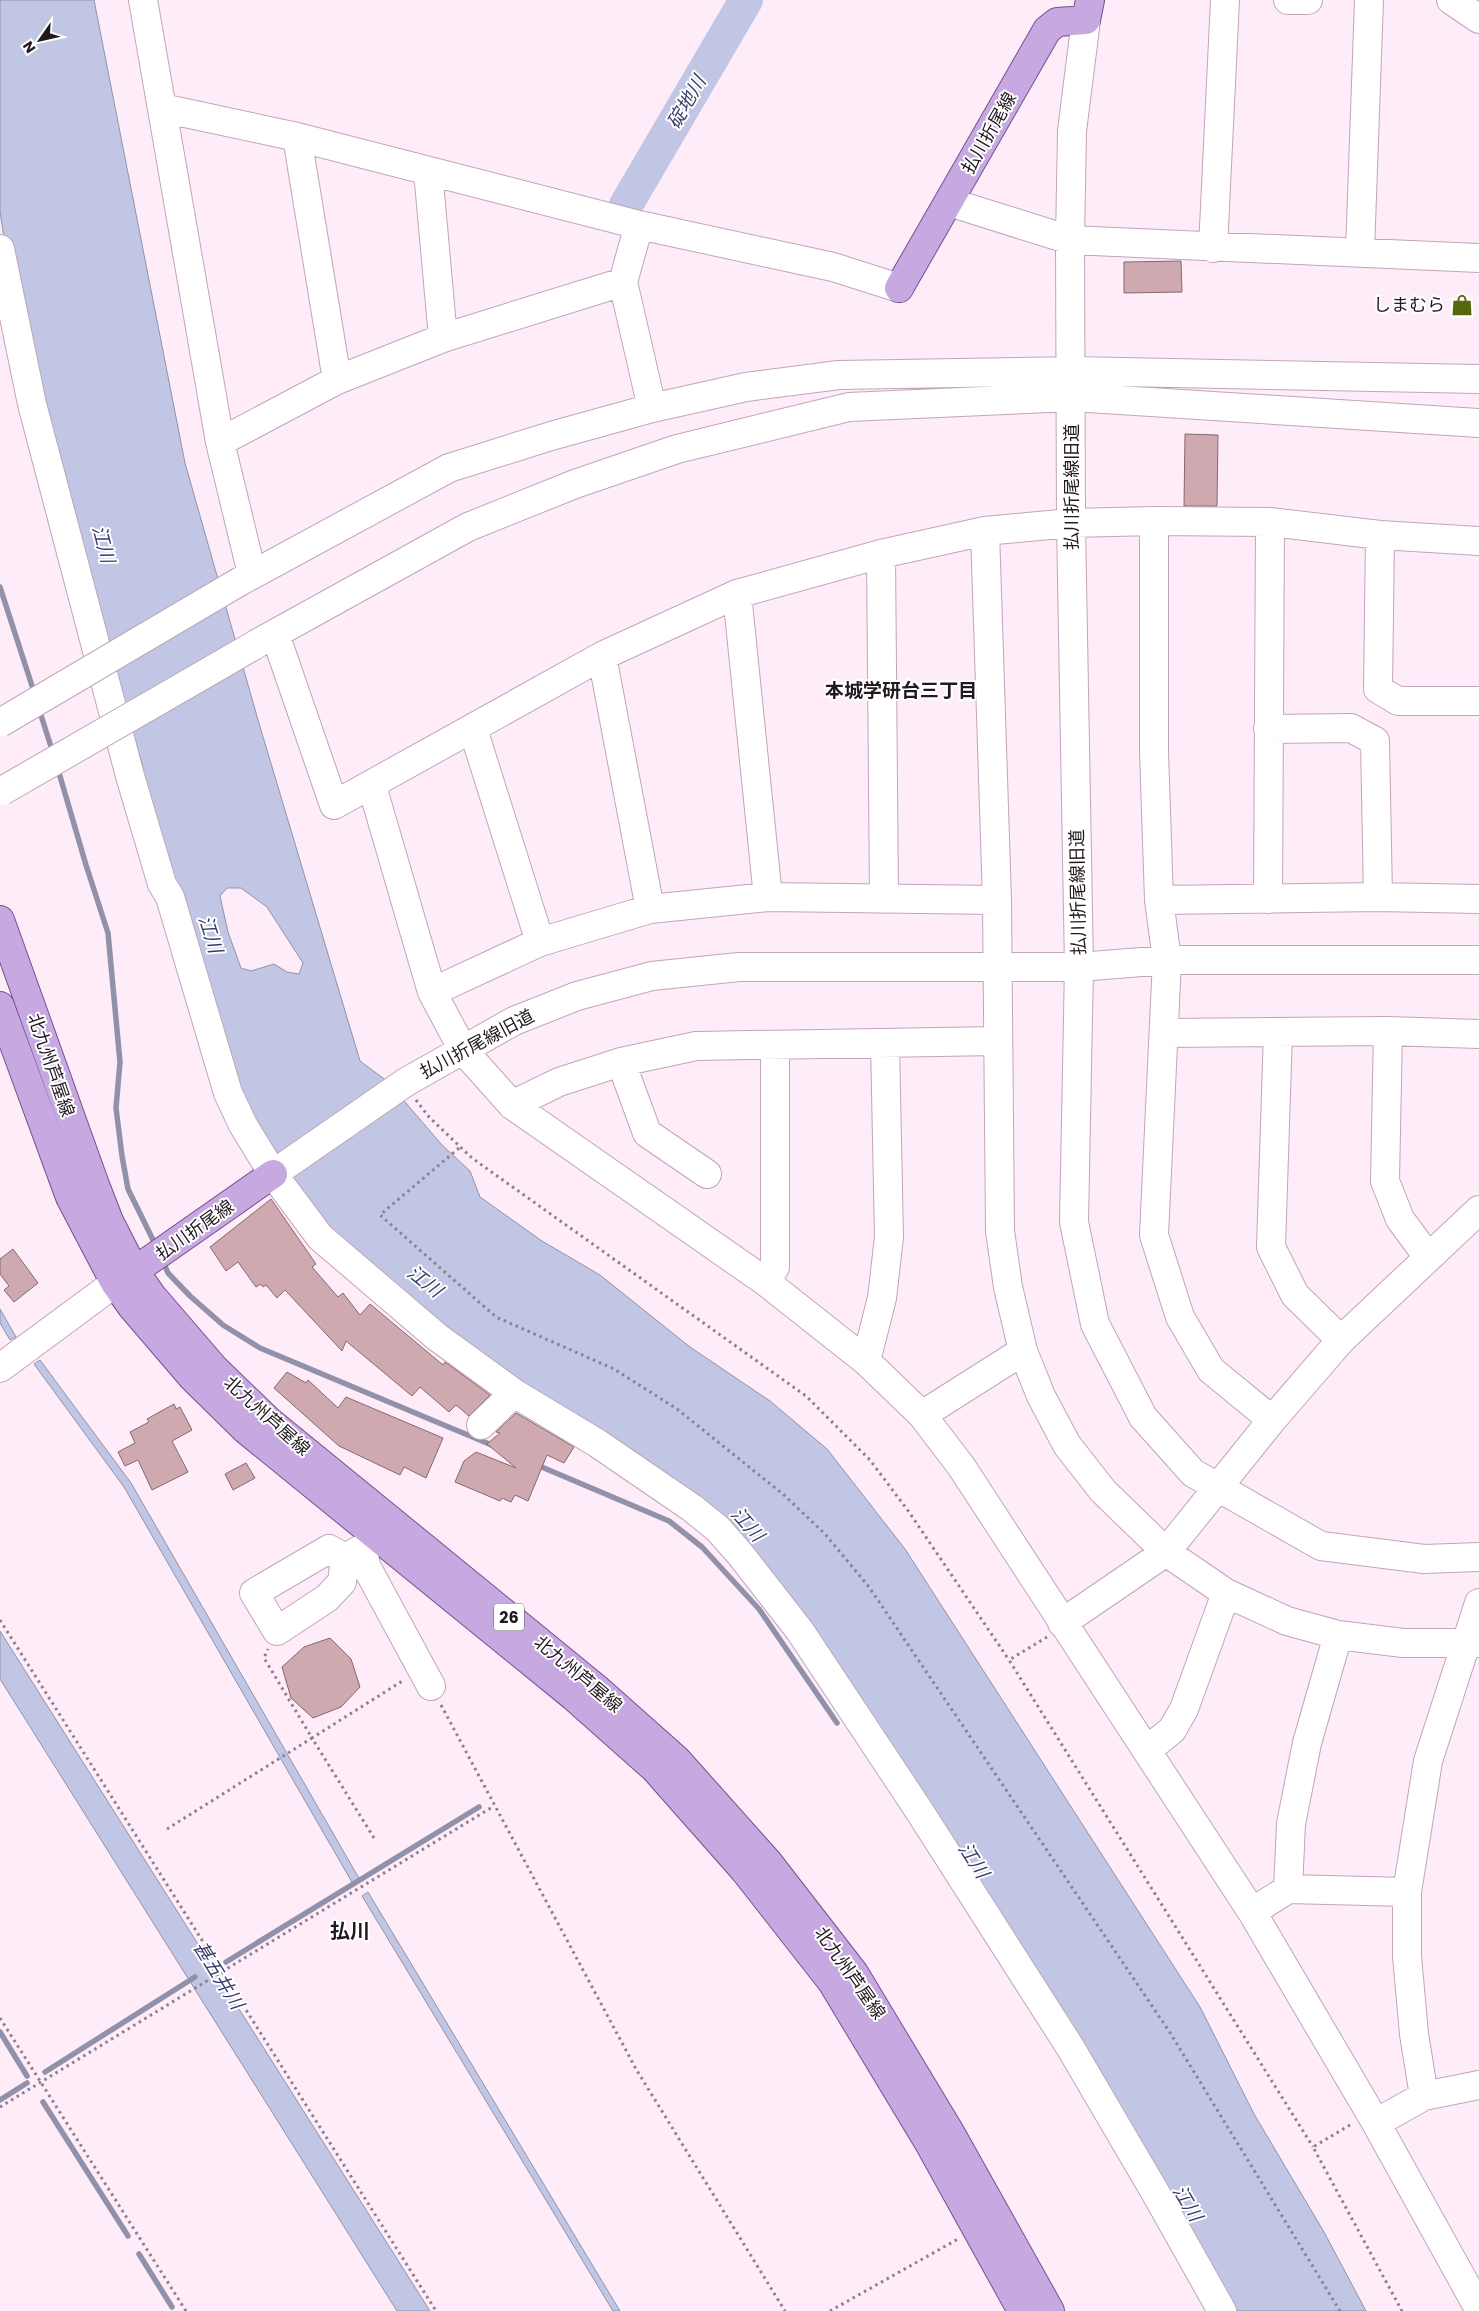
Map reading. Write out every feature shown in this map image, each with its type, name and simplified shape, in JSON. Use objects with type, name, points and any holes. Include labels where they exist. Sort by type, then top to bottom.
[{"type":"main road","name":"払川折尾線","points":[[899,288],[1047,30],[1057,22],[1088,10]]},
{"type":"main road","name":"北九州芦屋線","points":[[0,920],[95,1185],[125,1278],[132,1307],[198,1384],[370,1542],[566,1691],[654,1769],[745,1871],[832,1982],[928,2142],[1022,2311]]},
{"type":"main road","name":"北九州芦屋線","points":[[0,1006],[70,1197],[125,1278]]},
{"type":"main road","name":"払川折尾線","points":[[125,1278],[276,1172]]},
{"type":"main road","name":"北九州芦屋線","points":[[370,1542],[596,1688],[677,1760],[768,1862],[854,1973],[951,2134],[1050,2311]]},
{"type":"street","points":[[143,0],[220,442],[246,578]]},
{"type":"street","points":[[1213,248],[1225,0]]},
{"type":"street","points":[[1289,0],[1308,0]]},
{"type":"street","points":[[1360,252],[1369,0]]},
{"type":"street","points":[[1451,0],[1479,19]]},
{"type":"street","name":"払川折尾線旧道","points":[[276,1172],[406,1082],[514,1021],[576,996],[652,976],[739,967],[1079,967],[1071,523],[1070,240],[1072,131],[1088,10]]},
{"type":"street","points":[[162,108],[297,137],[639,225],[834,267],[899,288]]},
{"type":"street","points":[[297,137],[337,380]]},
{"type":"street","points":[[428,172],[443,338]]},
{"type":"street","points":[[949,202],[1070,240],[1213,248],[1360,252],[1479,258]]},
{"type":"street","points":[[639,225],[623,282],[652,408]]},
{"type":"street","points":[[0,249],[32,404],[130,776],[162,884],[170,897],[228,1093],[243,1125],[320,1237],[437,1337],[514,1393],[597,1443],[692,1508],[718,1529],[771,1593],[800,1631],[918,1809],[1070,2047],[1222,2311]]},
{"type":"street","points":[[220,442],[337,380],[443,338],[623,282]]},
{"type":"street","points":[[0,723],[246,578],[450,468],[551,436],[652,408],[746,386],[840,375],[1072,384],[1479,380]]},
{"type":"street","points":[[1,792],[265,639],[468,527],[575,484],[677,449],[848,407],[1072,384],[1479,423]]},
{"type":"street","points":[[265,639],[334,805],[372,786],[602,656],[737,594],[881,554],[985,531],[1071,523],[1154,521],[1270,522],[1380,535],[1479,541]]},
{"type":"street","points":[[1154,521],[1154,752],[1159,900],[1167,960],[1154,1235],[1180,1317],[1211,1370],[1272,1420]]},
{"type":"street","points":[[1268,899],[1270,522]]},
{"type":"street","points":[[985,531],[997,900],[1000,1232],[1008,1287],[1023,1350],[1041,1396],[1067,1445],[1103,1491],[1166,1552],[1226,1593],[1287,1621],[1338,1635],[1403,1643],[1473,1643]]},
{"type":"street","points":[[1380,535],[1378,689],[1398,701],[1479,701]]},
{"type":"street","points":[[881,554],[884,899]]},
{"type":"street","points":[[737,594],[768,896]]},
{"type":"street","points":[[602,656],[650,909]]},
{"type":"street","points":[[1268,729],[1352,728],[1375,741],[1378,897]]},
{"type":"street","points":[[473,729],[540,942]]},
{"type":"street","points":[[372,786],[432,992],[464,1050],[512,1105],[766,1282],[866,1361],[922,1415],[961,1466],[1252,1912],[1376,2123],[1479,2309]]},
{"type":"street","points":[[432,992],[540,942],[650,909],[768,896],[997,900]]},
{"type":"street","points":[[1159,900],[1378,897],[1479,899]]},
{"type":"street","points":[[1479,960],[1167,960],[1079,967],[1074,1222],[1095,1324],[1143,1417],[1193,1473],[1321,1546],[1424,1559],[1479,1557]]},
{"type":"street","points":[[1164,1033],[1388,1031],[1479,1034]]},
{"type":"street","points":[[1388,1031],[1385,1181],[1400,1219],[1428,1257]]},
{"type":"street","points":[[1278,1032],[1271,1247],[1295,1295],[1341,1340]]},
{"type":"street","points":[[512,1105],[559,1082],[622,1062],[696,1046],[997,1041]]},
{"type":"street","points":[[866,1361],[882,1298],[890,1237],[885,1043]]},
{"type":"street","points":[[766,1282],[775,1267],[775,1045]]},
{"type":"street","points":[[622,1062],[647,1133],[707,1174]]},
{"type":"street","points":[[1063,1624],[1166,1552],[1272,1420],[1341,1340],[1479,1210]]},
{"type":"street","points":[[0,1368],[125,1278]]},
{"type":"street","points":[[922,1415],[1023,1350]]},
{"type":"street","points":[[481,1425],[514,1393]]},
{"type":"street","points":[[370,1542],[342,1582],[327,1598],[277,1631],[254,1594],[329,1549],[370,1542]]},
{"type":"street","points":[[370,1542],[366,1566],[431,1686]]},
{"type":"street","points":[[1146,1750],[1172,1730],[1184,1709],[1226,1593]]},
{"type":"street","points":[[1424,2096],[1414,2034],[1407,1956],[1407,1892],[1428,1762],[1473,1643],[1479,1602]]},
{"type":"street","points":[[1288,1889],[1291,1824],[1307,1743],[1338,1635]]},
{"type":"street","points":[[1252,1912],[1288,1889],[1407,1892]]},
{"type":"street","points":[[1376,2123],[1424,2096],[1479,2085]]},
{"type":"path","points":[[412,1095],[429,1117],[459,1148],[806,1396],[870,1460],[909,1512],[1009,1660],[1313,2147]]},
{"type":"path","points":[[459,1148],[380,1214],[496,1317],[614,1369],[677,1409],[784,1496],[825,1534],[869,1587],[1169,2032],[1340,2311]]},
{"type":"path","points":[[0,1620],[436,2311]]},
{"type":"path","points":[[1009,1660],[1063,1624]]},
{"type":"path","points":[[277,1631],[264,1658],[374,1838]]},
{"type":"path","points":[[167,1829],[405,1680]]},
{"type":"path","points":[[431,1686],[636,2069],[785,2311]]},
{"type":"path","points":[[0,2106],[494,1806]]},
{"type":"path","points":[[0,2018],[186,2311]]},
{"type":"path","points":[[830,2311],[977,2229]]},
{"type":"water","name":"江川","points":[[0,0],[94,0],[185,463],[258,720],[360,1061],[387,1081],[442,1145],[470,1171],[480,1197],[542,1241],[600,1275],[690,1347],[770,1401],[827,1449],[905,1549],[1200,2007],[1254,2114],[1324,2232],[1366,2311],[1227,2311],[757,1567],[526,1393],[325,1232],[249,1125],[136,773],[143,767],[16,314],[0,212]],"holes":[[[227,888],[241,888],[267,907],[303,963],[299,974],[287,972],[274,964],[251,971],[241,968],[228,932],[220,896]]]},
{"type":"water","points":[[0,1309],[16,1337],[10,1340],[0,1323]]},
{"type":"water","points":[[40,1360],[131,1483],[360,1880],[353,1884],[124,1487],[34,1364]]},
{"type":"water","points":[[0,1631],[430,2311],[397,2311],[0,1679]]},
{"type":"water","points":[[368,1892],[620,2311],[613,2311],[362,1896]]},
{"type":"building","points":[[1181,261],[1182,292],[1124,293],[1124,262]]},
{"type":"building","points":[[1185,434],[1218,435],[1217,506],[1184,506]]},
{"type":"building","points":[[271,1199],[316,1264],[312,1267],[338,1297],[343,1293],[360,1315],[370,1304],[443,1365],[445,1362],[490,1395],[469,1416],[456,1405],[449,1412],[420,1387],[412,1396],[346,1341],[342,1351],[285,1290],[277,1298],[266,1285],[263,1287],[261,1284],[256,1287],[238,1262],[226,1271],[210,1247]]},
{"type":"building","points":[[13,1249],[38,1283],[14,1302],[4,1290],[9,1286],[0,1274],[0,1259]]},
{"type":"building","points":[[287,1372],[306,1383],[308,1380],[338,1408],[346,1397],[443,1438],[426,1478],[404,1467],[400,1475],[339,1446],[274,1388]]},
{"type":"building","points":[[174,1404],[176,1409],[180,1407],[192,1430],[172,1441],[188,1472],[152,1490],[138,1460],[125,1466],[118,1452],[135,1443],[130,1432],[149,1422],[147,1419]]},
{"type":"building","points":[[516,1413],[574,1447],[564,1463],[547,1455],[528,1501],[515,1495],[511,1502],[502,1498],[500,1501],[455,1482],[464,1461],[476,1452],[516,1468],[487,1444],[500,1433],[496,1432]]},
{"type":"building","points":[[246,1463],[255,1478],[233,1490],[225,1474]]},
{"type":"building","points":[[330,1638],[351,1659],[360,1687],[341,1707],[313,1718],[291,1698],[282,1667],[304,1647]]},
{"type":"waterway","name":"碇地川","points":[[626,205],[746,0]]},
{"type":"waterway","points":[[0,587],[35,695]]},
{"type":"waterway","points":[[39,709],[53,753]]},
{"type":"waterway","points":[[57,766],[108,933],[120,1062],[116,1108],[122,1156],[128,1189],[156,1246]]},
{"type":"waterway","points":[[162,1259],[168,1273],[190,1296],[223,1325],[260,1348],[494,1446]]},
{"type":"waterway","points":[[537,1465],[669,1521],[702,1547],[759,1609],[837,1723]]},
{"type":"waterway","name":"甚五井川","points":[[226,1962],[479,1807]]},
{"type":"waterway","points":[[45,2072],[195,1977]]},
{"type":"waterway","points":[[0,2032],[27,2076]]},
{"type":"waterway","points":[[0,2100],[27,2083]]},
{"type":"waterway","points":[[43,2102],[128,2236]]},
{"type":"waterway","points":[[139,2254],[172,2307]]},
{"type":"place","name":"しまむら","points":[[1462,305]]},
{"type":"district","name":"本城学研台三丁目","points":[[901,690]]},
{"type":"district","name":"払川","points":[[350,1931]]}]
